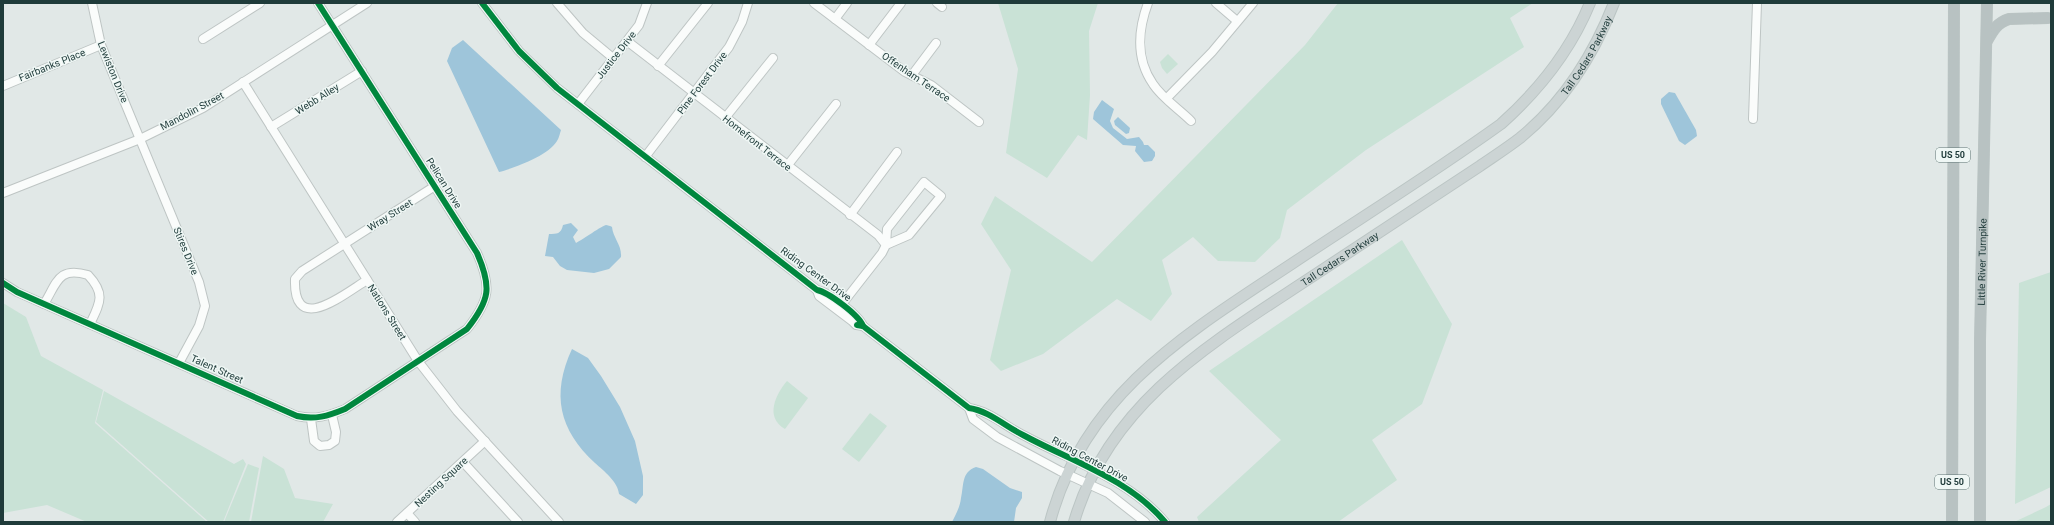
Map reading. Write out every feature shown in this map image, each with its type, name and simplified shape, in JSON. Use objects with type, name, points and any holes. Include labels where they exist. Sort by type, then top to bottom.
[{"type":"highway","name":"US 50","points":[[1952,522],[1954,3]]},
{"type":"highway","name":"Little River Turnpike","points":[[1980,522],[1980,325],[1987,42],[1986,3]]},
{"type":"highway","points":[[1987,42],[1992,30],[2004,20],[2049,17]]},
{"type":"main road","name":"Tall Cedars Parkway","points":[[1050,522],[1068,475],[1094,427],[1120,394],[1135,378],[1180,340],[1475,143],[1510,116],[1538,88],[1556,66],[1578,30],[1590,3]]},
{"type":"main road","name":"Tall Cedars Parkway","points":[[1074,522],[1103,456],[1136,409],[1177,370],[1228,332],[1520,138],[1538,122],[1582,68],[1607,21],[1614,3]]},
{"type":"street","name":"Lewiston Drive","points":[[92,3],[101,45],[140,138]]},
{"type":"street","points":[[203,39],[260,3]]},
{"type":"street","name":"Pelican Drive","points":[[318,3],[477,253],[486,274],[487,292],[479,314],[468,329],[418,361]]},
{"type":"street","name":"Mandolin Street","points":[[3,193],[140,138],[203,108],[367,3]]},
{"type":"street","name":"Riding Center Drive","points":[[482,3],[537,70],[644,157],[817,290],[824,291],[840,306],[861,320],[863,326]]},
{"type":"street","points":[[557,3],[583,33],[614,58]]},
{"type":"street","name":"Justice Drive","points":[[578,104],[639,25],[647,3]]},
{"type":"street","points":[[658,66],[708,3]]},
{"type":"street","name":"Pine Forest Drive","points":[[644,157],[694,94],[734,38],[748,3]]},
{"type":"street","name":"Offenham Terrace","points":[[814,3],[904,72],[931,85],[979,122]]},
{"type":"street","points":[[835,19],[847,3]]},
{"type":"street","points":[[869,45],[901,3]]},
{"type":"street","points":[[1148,3],[1140,27],[1141,50],[1150,80],[1191,121]]},
{"type":"street","points":[[1216,3],[1237,21]]},
{"type":"street","points":[[1167,98],[1212,52],[1253,3]]},
{"type":"street","points":[[1753,119],[1757,3]]},
{"type":"street","name":"Homefront Terrace","points":[[627,41],[850,215],[878,235],[886,245]]},
{"type":"street","points":[[912,75],[936,42]]},
{"type":"street","name":"Fairbanks Place","points":[[4,82],[101,45]]},
{"type":"street","points":[[725,118],[773,58]]},
{"type":"street","name":"Webb Alley","points":[[271,127],[362,70]]},
{"type":"street","name":"Nations Street","points":[[243,82],[418,361],[446,398],[559,522]]},
{"type":"street","points":[[787,166],[836,104]]},
{"type":"street","name":"Stires Drive","points":[[140,138],[199,282],[205,306],[199,326],[179,363]]},
{"type":"street","points":[[850,215],[897,152]]},
{"type":"street","points":[[840,306],[882,253],[886,245],[887,229],[924,182],[941,196],[909,235],[886,245]]},
{"type":"street","name":"Wray Street","points":[[367,280],[323,307],[314,310],[304,306],[298,299],[295,289],[295,279],[302,271],[435,186]]},
{"type":"street","points":[[44,304],[56,282],[62,276],[70,272],[88,275],[100,291],[101,302],[90,324]]},
{"type":"street","name":"Talent Street","points":[[3,283],[44,304],[296,416],[311,419],[332,415],[345,409],[418,361]]},
{"type":"street","name":"Riding Center Drive","points":[[817,290],[819,296],[856,325],[863,326],[969,408],[982,410],[1024,436],[1096,471],[1136,495],[1165,522]]},
{"type":"street","name":"Riding Center Drive","points":[[969,408],[973,419],[981,426],[1020,450],[1123,503],[1145,522]]},
{"type":"street","points":[[311,419],[314,441],[320,446],[329,445],[335,441],[336,432],[332,415]]},
{"type":"street","name":"Nesting Square","points":[[397,522],[485,441]]},
{"type":"street","points":[[463,462],[518,522]]},
{"type":"street","points":[[406,513],[414,522]]},
{"type":"green space","points":[[998,3],[1098,3],[1089,31],[1090,95],[1087,140],[1078,135],[1047,178],[1006,153],[1018,69]]},
{"type":"green space","points":[[1338,3],[1533,3],[1510,18],[1524,47],[1366,150],[1287,210],[1280,238],[1255,262],[1218,261],[1193,237],[1162,260],[1172,294],[1151,321],[1117,299],[1043,354],[1001,371],[990,360],[1011,270],[981,224],[995,196],[1092,262],[1305,45]]},
{"type":"green space","points":[[1168,54],[1178,64],[1167,74],[1162,68],[1160,62]]},
{"type":"green space","points":[[1402,240],[1452,324],[1422,404],[1372,440],[1397,480],[1338,522],[1199,522],[1197,517],[1281,440],[1209,371]]},
{"type":"green space","points":[[2051,272],[2051,487],[2015,504],[2019,283]]},
{"type":"green space","points":[[3,303],[26,317],[41,356],[103,390],[95,423],[207,522],[87,522],[47,505],[3,513]]},
{"type":"green space","points":[[787,381],[808,398],[785,429],[775,418],[774,405],[779,392]]},
{"type":"green space","points":[[104,391],[234,464],[243,459],[246,464],[223,522],[209,522],[96,422]]},
{"type":"green space","points":[[870,413],[887,426],[859,462],[842,449]]},
{"type":"green space","points":[[263,456],[284,469],[295,498],[333,504],[323,522],[251,522]]},
{"type":"green space","points":[[248,464],[259,468],[249,522],[224,522]]},
{"type":"green space","points":[[2051,504],[2051,522],[2014,522],[2046,507]]},
{"type":"water","points":[[463,40],[561,130],[557,141],[546,152],[513,168],[499,172],[447,61],[452,48]]},
{"type":"water","points":[[1669,92],[1675,93],[1696,130],[1697,136],[1685,145],[1679,141],[1661,104],[1661,99]]},
{"type":"water","points":[[1102,100],[1114,109],[1110,121],[1113,128],[1127,139],[1139,137],[1144,145],[1148,145],[1155,152],[1155,156],[1152,161],[1144,162],[1135,151],[1136,146],[1123,145],[1093,119],[1094,112]]},
{"type":"water","points":[[1118,117],[1130,128],[1129,133],[1126,134],[1115,125],[1114,121]]},
{"type":"water","points":[[571,223],[578,230],[573,237],[576,243],[604,226],[607,225],[612,227],[620,249],[621,257],[609,269],[594,273],[567,270],[560,266],[553,257],[545,256],[549,234],[558,233],[563,225]]},
{"type":"water","points":[[572,349],[588,358],[601,376],[620,407],[635,441],[643,476],[643,495],[636,504],[619,494],[613,481],[573,438],[566,424],[562,410],[562,381],[565,365]]},
{"type":"water","points":[[976,467],[983,469],[1010,488],[1022,492],[1022,498],[1016,508],[1014,522],[952,522],[960,504],[965,476],[971,469]]},
{"type":"cycle path","points":[[3,283],[17,292],[297,416],[310,418],[333,414],[345,409],[467,329],[480,310],[486,293],[485,275],[477,253],[318,3]]},
{"type":"cycle path","points":[[482,3],[519,51],[557,88],[817,290],[828,295],[850,310],[863,326]]},
{"type":"cycle path","points":[[857,325],[863,326],[969,408],[990,415],[1023,435],[1117,482],[1151,507],[1165,522]]}]
